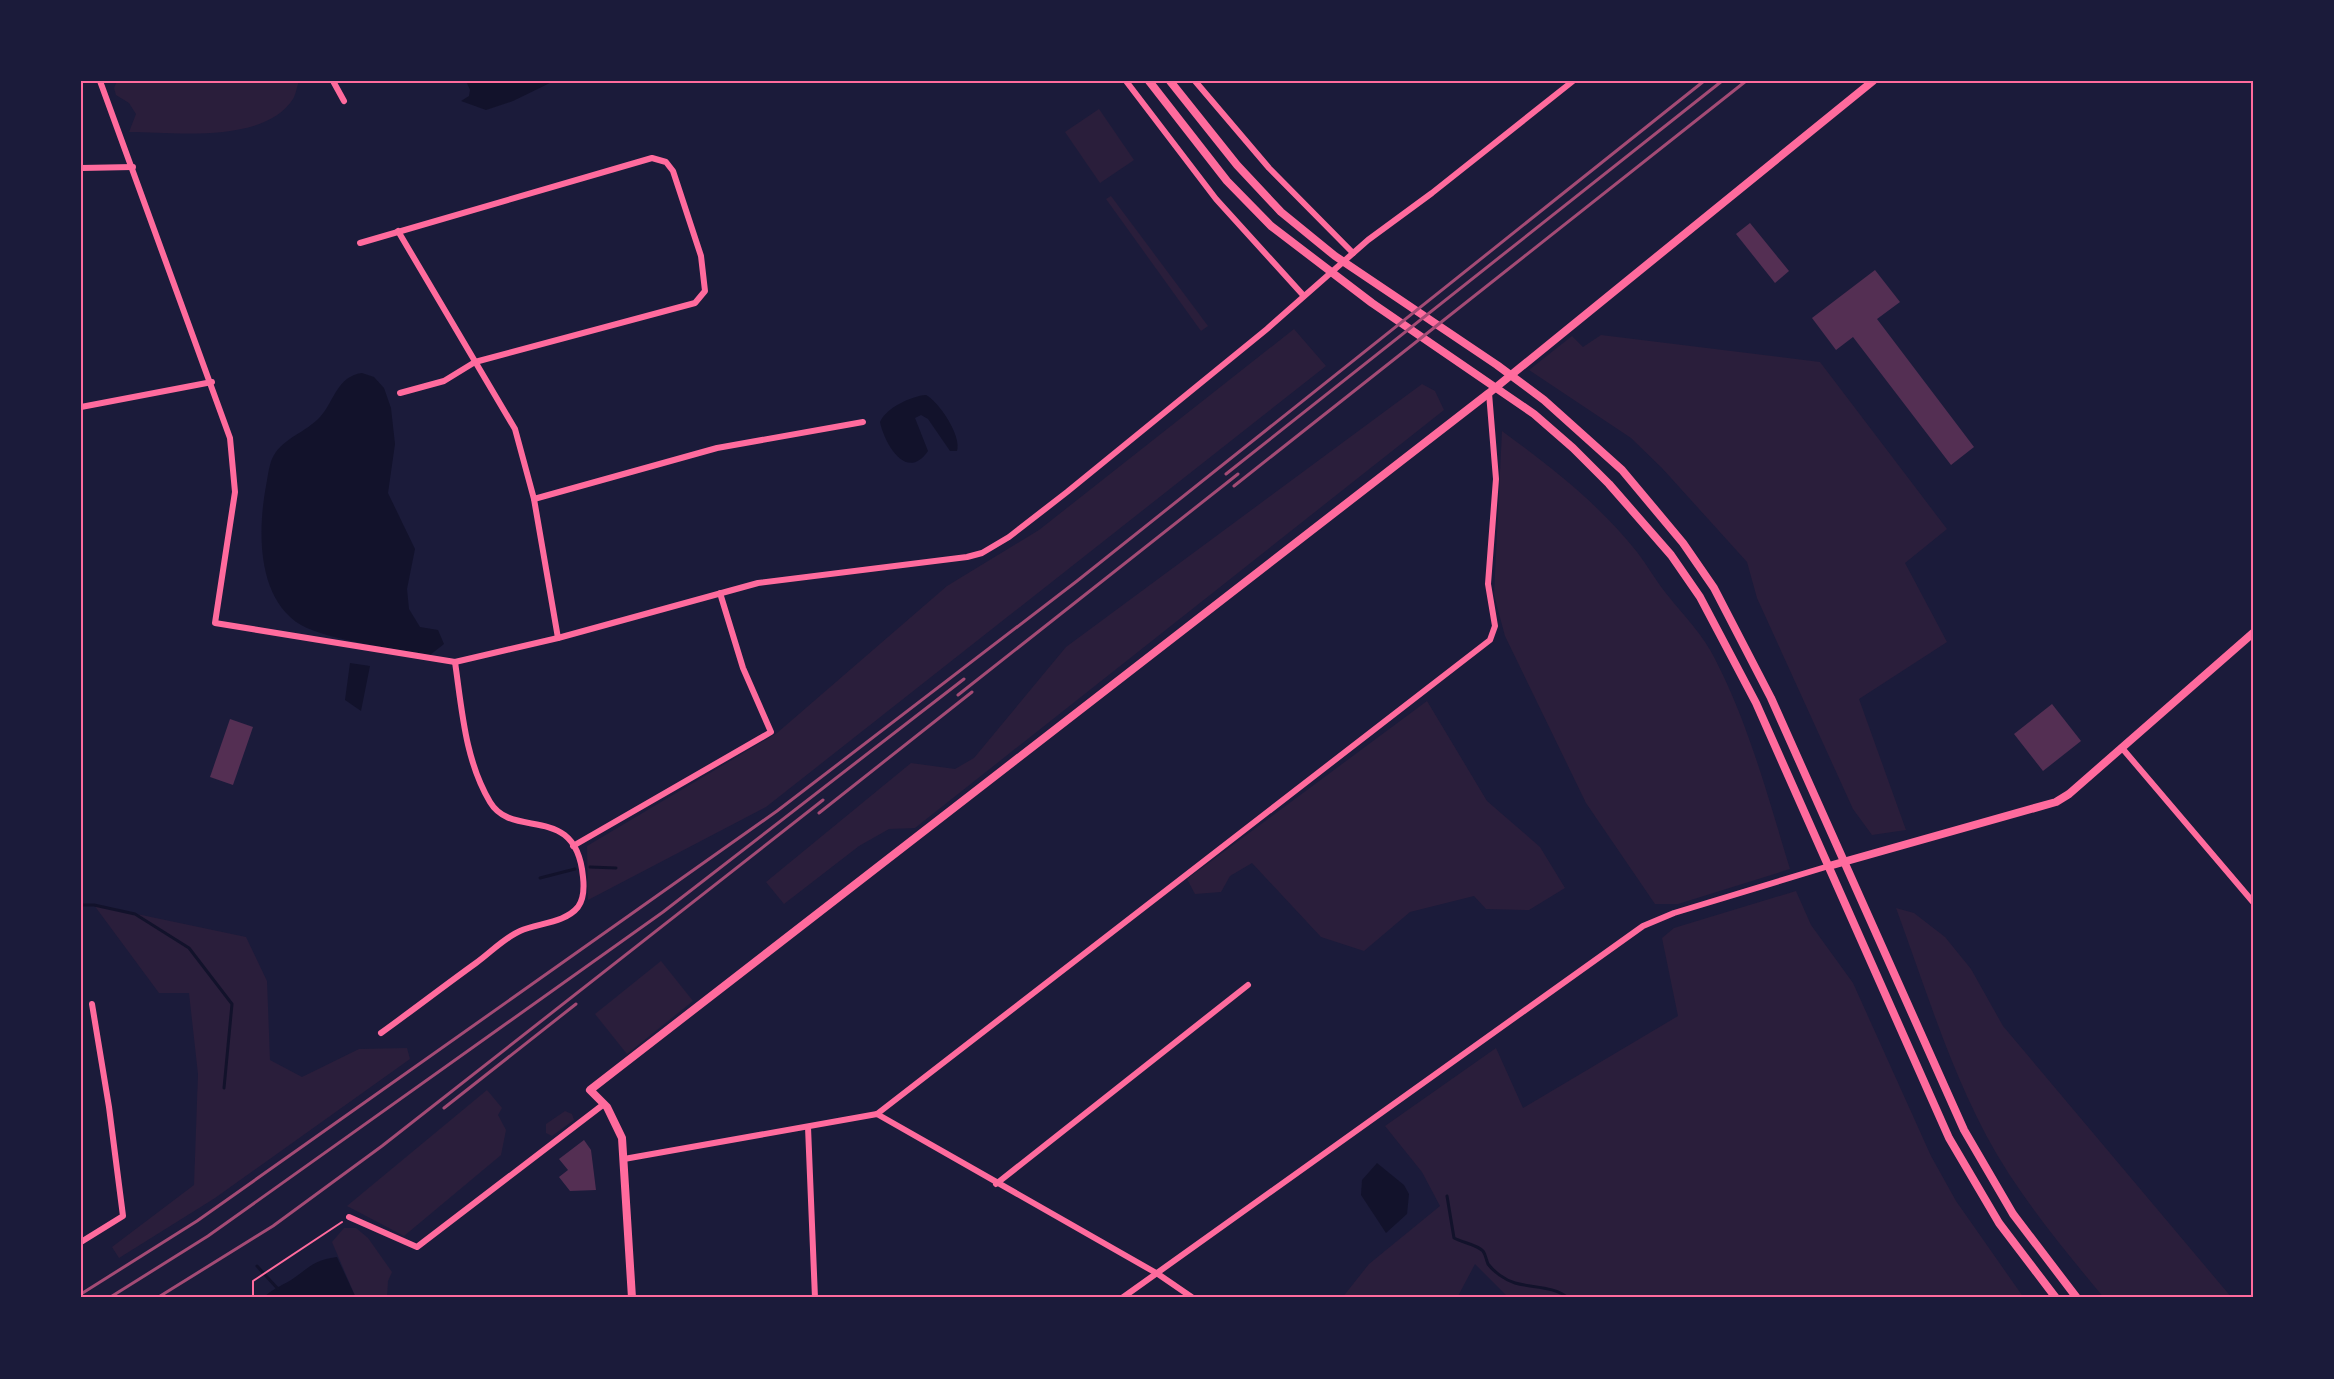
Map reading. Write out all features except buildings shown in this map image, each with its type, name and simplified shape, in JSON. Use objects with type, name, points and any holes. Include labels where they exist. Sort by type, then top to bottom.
[{"type":"street","points":[[100,81],[212,382],[230,438],[235,492],[215,623],[455,662],[558,638],[758,583],[967,557],[982,553],[1009,537],[1067,492],[1267,328],[1368,240],[1432,193],[1573,81]]},
{"type":"street","points":[[333,81],[344,101]]},
{"type":"street","points":[[1126,81],[1216,199],[1303,295]]},
{"type":"street","points":[[1149,81],[1227,181],[1248,204],[1296,246],[1364,297],[1534,414],[1609,484],[1671,555],[1700,597],[1756,703],[1933,1105],[1963,1165],[1999,1223],[2056,1298]]},
{"type":"street","points":[[1170,81],[1261,191],[1306,234],[1497,365],[1544,400],[1622,470],[1683,543],[1714,588],[1772,698],[1948,1097],[1978,1156],[2013,1214],[2078,1298]]},
{"type":"street","points":[[1195,81],[1269,168],[1353,253]]},
{"type":"street","points":[[632,1298],[624,1159],[618,1126],[604,1104],[590,1090],[1489,393],[1873,81]]},
{"type":"street","points":[[360,243],[652,159],[666,162],[673,171],[701,256],[705,291],[695,303],[475,362],[444,381],[400,393]]},
{"type":"street","points":[[81,168],[133,167]]},
{"type":"street","points":[[398,231],[514,429],[534,499],[558,638]]},
{"type":"street","points":[[81,407],[212,382]]},
{"type":"street","points":[[624,1159],[877,1114],[1490,640],[1495,626],[1488,584],[1496,479],[1489,393]]},
{"type":"street","points":[[534,499],[717,448],[863,422]]},
{"type":"street","points":[[573,846],[771,732],[743,668],[720,593]]},
{"type":"street","points":[[1122,1298],[1643,926],[1674,913],[2056,802],[2070,794],[2253,633]]},
{"type":"street","points":[[381,1033],[518,932],[560,919],[579,906],[585,887],[583,869],[573,846],[562,833],[551,826],[512,820],[499,814],[491,804],[479,782],[465,738],[455,662]]},
{"type":"street","points":[[2122,748],[2253,902]]},
{"type":"street","points":[[996,1184],[1248,986]]},
{"type":"street","points":[[81,1242],[123,1216],[109,1107],[92,1004]]},
{"type":"street","points":[[349,1217],[417,1247],[604,1104]]},
{"type":"street","points":[[877,1114],[996,1184],[1158,1274],[1194,1298]]},
{"type":"street","points":[[808,1127],[815,1298]]},
{"type":"path","points":[[252,1298],[253,1281],[349,1217]]},
{"type":"shaded area","points":[[117,81],[299,81],[293,99],[280,113],[262,123],[240,129],[193,133],[129,132],[136,114],[129,103],[116,95],[114,88]]},
{"type":"shaded area","points":[[466,81],[554,81],[513,101],[486,110],[461,101],[469,96],[470,90]]},
{"type":"shaded area","points":[[1099,109],[1134,160],[1100,183],[1065,132]]},
{"type":"shaded area","points":[[1111,196],[1208,326],[1201,331],[1106,199]]},
{"type":"shaded area","points":[[1294,329],[1326,366],[766,807],[588,900],[587,846],[777,733],[947,586],[1039,530]]},
{"type":"shaded area","points":[[1601,335],[1820,362],[1947,529],[1905,563],[1947,642],[1859,699],[1906,830],[1872,835],[1853,809],[1757,598],[1747,562],[1662,468],[1631,438],[1529,370],[1572,336],[1583,347]]},
{"type":"shaded area","points":[[362,373],[374,377],[384,388],[391,408],[395,444],[388,493],[415,549],[407,589],[409,609],[420,627],[438,630],[444,644],[430,655],[345,640],[301,625],[286,613],[275,598],[268,580],[264,562],[262,522],[263,503],[272,458],[283,444],[320,417],[341,384],[354,375]]},
{"type":"shaded area","points":[[1422,384],[1435,391],[1444,410],[915,828],[889,829],[859,846],[784,904],[766,882],[911,763],[955,769],[974,758],[1066,647]]},
{"type":"shaded area","points":[[926,395],[937,405],[953,429],[958,445],[957,451],[950,451],[928,419],[921,415],[915,418],[928,451],[920,460],[912,463],[904,461],[891,448],[880,422],[888,412],[900,404]]},
{"type":"shaded area","points":[[1502,431],[1556,472],[1607,518],[1637,552],[1705,642],[1727,684],[1748,735],[1790,869],[1678,904],[1655,904],[1586,803],[1505,636],[1494,595]]},
{"type":"shaded area","points":[[350,663],[370,666],[361,711],[345,700]]},
{"type":"shaded area","points":[[1427,701],[1487,801],[1540,847],[1565,888],[1529,910],[1486,909],[1474,896],[1410,912],[1364,951],[1321,937],[1252,863],[1230,876],[1221,892],[1195,894],[1187,879]]},
{"type":"shaded area","points":[[1796,891],[1811,925],[1853,983],[1931,1156],[1956,1201],[2024,1298],[1509,1298],[1475,1264],[1457,1298],[1342,1298],[1369,1264],[1440,1206],[1422,1172],[1385,1126],[1496,1048],[1523,1108],[1678,1016],[1662,938],[1674,928]]},
{"type":"shaded area","points":[[94,905],[246,937],[267,981],[270,1060],[302,1077],[359,1049],[407,1048],[410,1059],[215,1198],[119,1258],[112,1247],[194,1185],[198,1074],[189,993],[159,993]]},
{"type":"shaded area","points":[[1896,908],[1914,913],[1945,937],[1971,969],[2003,1026],[2232,1298],[2104,1298],[2031,1206],[1991,1143],[1974,1111],[1945,1044]]},
{"type":"shaded area","points":[[661,961],[693,1001],[627,1054],[595,1014]]},
{"type":"shaded area","points":[[487,1090],[502,1108],[498,1115],[506,1130],[501,1155],[404,1236],[347,1206]]},
{"type":"shaded area","points":[[565,1111],[572,1114],[574,1120],[552,1136],[546,1133],[546,1124]]},
{"type":"shaded area","points":[[1377,1163],[1404,1185],[1409,1194],[1407,1214],[1386,1233],[1361,1195],[1362,1180]]},
{"type":"shaded area","points":[[344,1228],[356,1228],[368,1238],[392,1272],[388,1281],[387,1298],[356,1298],[332,1242]]},
{"type":"shaded area","points":[[337,1257],[356,1298],[263,1298],[312,1265]]},
{"type":"waterway","points":[[590,867],[616,868]]},
{"type":"waterway","points":[[540,878],[575,869]]},
{"type":"waterway","points":[[81,905],[94,905],[135,914],[189,948],[232,1004],[224,1088]]},
{"type":"waterway","points":[[1447,1196],[1454,1238],[1480,1249],[1490,1267],[1507,1280],[1522,1285],[1550,1289],[1568,1298]]},
{"type":"waterway","points":[[257,1266],[278,1289]]},
{"type":"railway","points":[[81,1294],[197,1221],[777,811],[1077,581],[1704,81]]},
{"type":"railway","points":[[1226,474],[1722,81]]},
{"type":"railway","points":[[1234,486],[1746,81]]},
{"type":"railway","points":[[958,695],[1238,474]]},
{"type":"railway","points":[[109,1298],[208,1236],[663,912],[964,679]]},
{"type":"railway","points":[[819,813],[972,692]]},
{"type":"railway","points":[[157,1298],[273,1226],[382,1146],[823,800]]},
{"type":"railway","points":[[444,1108],[576,1004]]}]
